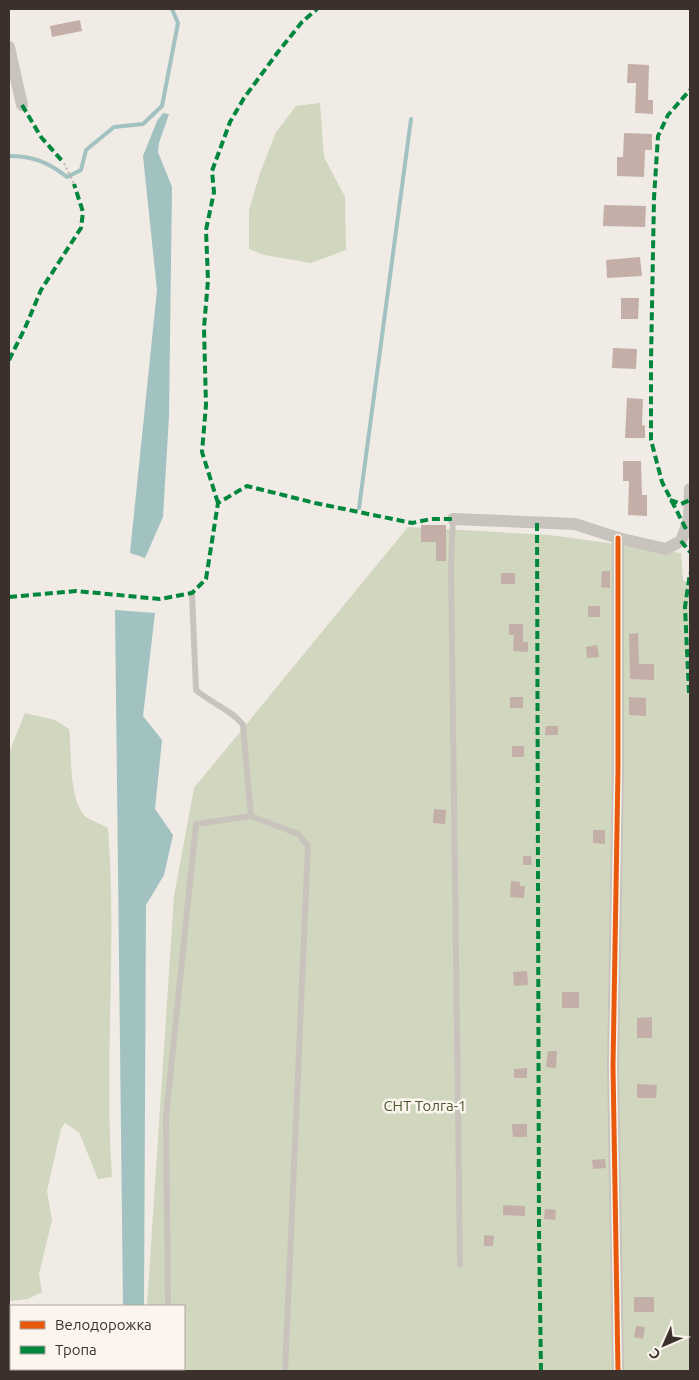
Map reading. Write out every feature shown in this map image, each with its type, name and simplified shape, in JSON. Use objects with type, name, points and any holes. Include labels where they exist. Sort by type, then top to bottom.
[{"type":"street","points":[[9,47],[22,105]]},
{"type":"street","points":[[453,519],[575,524],[618,538],[666,549],[681,542],[689,519],[690,488]]},
{"type":"street","points":[[618,538],[613,1066],[618,1371]]},
{"type":"lane","points":[[453,519],[451,568],[454,902],[460,1264]]},
{"type":"lane","points":[[192,593],[196,690],[210,702],[237,716],[243,725],[250,816]]},
{"type":"lane","points":[[168,1305],[166,1117],[196,824],[250,816],[298,834],[308,846],[285,1371]]},
{"type":"path","points":[[64,163],[74,184]]},
{"type":"green space","points":[[320,103],[324,157],[345,197],[346,250],[311,263],[264,255],[249,249],[249,210],[260,173],[276,132],[296,106]]},
{"type":"green space","name":"СНТ Толга-1","points":[[408,527],[550,535],[681,553],[683,580],[690,585],[690,1371],[143,1371],[185,1370],[185,1305],[147,1305],[174,896],[194,788]]},
{"type":"green space","points":[[25,713],[55,720],[69,729],[72,775],[76,799],[86,817],[108,828],[111,915],[109,1090],[112,1177],[98,1179],[79,1132],[65,1123],[61,1129],[47,1191],[52,1220],[39,1274],[42,1292],[28,1299],[9,1301],[9,753]]},
{"type":"water","points":[[163,113],[169,114],[159,143],[158,152],[172,187],[169,416],[163,517],[145,558],[130,553],[157,290],[143,156],[157,121]]},
{"type":"water","points":[[115,610],[155,613],[143,716],[162,740],[155,809],[173,835],[164,875],[146,905],[144,1305],[123,1305]]},
{"type":"building","points":[[80,20],[82,31],[52,37],[50,26]]},
{"type":"building","points":[[628,64],[649,65],[648,100],[653,100],[653,114],[635,113],[636,83],[627,83]]},
{"type":"building","points":[[624,133],[652,134],[652,150],[645,150],[644,177],[617,176],[617,157],[623,157]]},
{"type":"building","points":[[604,205],[646,206],[645,227],[603,226]]},
{"type":"building","points":[[640,257],[642,276],[607,278],[606,260]]},
{"type":"building","points":[[621,298],[639,298],[638,319],[621,319]]},
{"type":"building","points":[[613,348],[637,349],[636,369],[612,368]]},
{"type":"building","points":[[627,398],[643,399],[642,425],[645,426],[645,438],[625,438]]},
{"type":"building","points":[[623,461],[641,461],[642,495],[647,495],[647,516],[628,515],[629,481],[623,481]]},
{"type":"building","points":[[421,525],[446,525],[446,561],[436,561],[436,542],[421,542]]},
{"type":"building","points":[[602,571],[610,571],[610,588],[601,587]]},
{"type":"building","points":[[501,573],[515,573],[515,584],[501,584]]},
{"type":"building","points":[[588,606],[600,606],[600,617],[588,617]]},
{"type":"building","points":[[509,624],[523,624],[523,642],[528,642],[528,652],[513,651],[514,635],[509,635]]},
{"type":"building","points":[[638,633],[639,664],[654,664],[654,680],[630,679],[629,634]]},
{"type":"building","points":[[597,645],[599,657],[587,658],[586,647]]},
{"type":"building","points":[[510,697],[523,697],[523,708],[510,708]]},
{"type":"building","points":[[629,697],[646,698],[646,716],[629,715]]},
{"type":"building","points":[[546,726],[558,726],[558,735],[545,735]]},
{"type":"building","points":[[512,746],[524,746],[524,757],[512,757]]},
{"type":"building","points":[[434,809],[446,810],[445,824],[433,823]]},
{"type":"building","points":[[593,830],[605,830],[605,844],[593,843]]},
{"type":"building","points":[[523,856],[531,856],[532,865],[523,865]]},
{"type":"building","points":[[511,881],[520,882],[520,886],[525,886],[524,898],[510,897]]},
{"type":"building","points":[[527,971],[528,985],[514,986],[513,972]]},
{"type":"building","points":[[562,992],[579,992],[579,1008],[562,1008]]},
{"type":"building","points":[[652,1017],[652,1038],[637,1038],[637,1018]]},
{"type":"building","points":[[548,1051],[557,1051],[556,1068],[546,1067]]},
{"type":"building","points":[[527,1068],[527,1078],[514,1078],[514,1069]]},
{"type":"building","points":[[637,1084],[657,1085],[656,1098],[637,1098]]},
{"type":"building","points":[[512,1124],[527,1124],[527,1137],[513,1137]]},
{"type":"building","points":[[605,1159],[606,1168],[593,1169],[592,1160]]},
{"type":"building","points":[[503,1205],[525,1206],[525,1216],[503,1215]]},
{"type":"building","points":[[545,1209],[556,1210],[555,1220],[544,1219]]},
{"type":"building","points":[[484,1235],[494,1236],[493,1246],[484,1246]]},
{"type":"building","points":[[634,1297],[654,1297],[654,1312],[634,1312]]},
{"type":"building","points":[[636,1326],[645,1327],[643,1339],[634,1337]]},
{"type":"waterway","points":[[9,156],[26,157],[40,161],[67,177],[81,170],[86,150],[114,127],[143,124],[162,106],[178,23],[172,9]]},
{"type":"waterway","points":[[359,508],[411,119]]},
{"type":"marked path","points":[[218,503],[202,452],[206,405],[204,328],[208,280],[206,230],[214,192],[212,171],[230,122],[244,98],[302,22],[317,9]]},
{"type":"marked path","points":[[686,529],[662,482],[651,440],[651,361],[654,198],[658,136],[668,115],[690,90]]},
{"type":"marked path","points":[[22,105],[41,137],[64,163]]},
{"type":"marked path","points":[[9,360],[41,290],[81,228],[83,212],[74,184]]},
{"type":"marked path","points":[[9,597],[76,591],[160,599],[192,593],[206,579],[218,503],[247,486],[315,503],[412,523],[431,519],[453,519]]},
{"type":"marked path","points":[[670,500],[681,504],[690,500]]},
{"type":"marked path","points":[[537,523],[541,1371]]},
{"type":"marked path","points":[[681,541],[690,552]]},
{"type":"marked path","points":[[689,693],[685,607],[690,573]]},
{"type":"cycle path","points":[[618,538],[618,770],[613,1066],[618,1371]]}]
